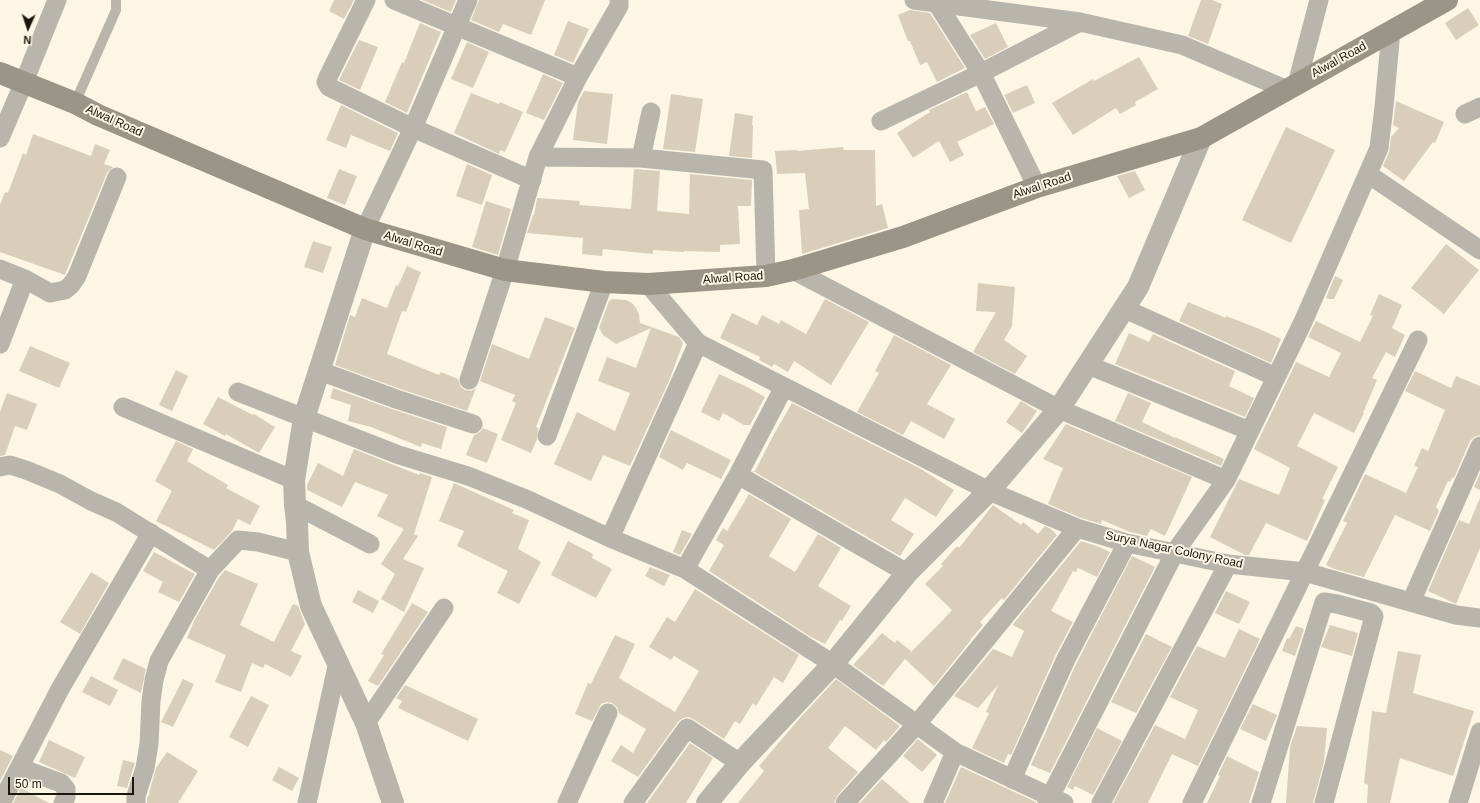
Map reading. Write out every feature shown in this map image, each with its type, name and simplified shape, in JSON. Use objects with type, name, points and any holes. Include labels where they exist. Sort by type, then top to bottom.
[{"type":"main road","name":"Alwal Road","points":[[0,72],[365,229],[505,270],[604,282],[648,284],[766,276],[793,270],[903,237],[1037,187],[1201,138],[1447,0]]},
{"type":"street","points":[[0,138],[57,0]]},
{"type":"street","points":[[366,0],[326,82],[329,87],[413,128],[532,180]]},
{"type":"street","points":[[394,0],[578,77]]},
{"type":"street","points":[[393,803],[366,723],[311,606],[298,552],[294,480],[304,418],[365,229],[413,128],[468,0]]},
{"type":"street","points":[[469,380],[505,270],[538,157],[578,77],[619,6],[619,0]]},
{"type":"street","points":[[914,0],[1080,22],[1182,45],[1291,87],[1318,0]]},
{"type":"street","points":[[936,2],[981,73],[1037,187]]},
{"type":"street","points":[[881,121],[981,73],[1080,22]]},
{"type":"street","points":[[238,392],[399,455],[468,476],[526,499],[610,538],[685,568],[833,664],[955,752],[1012,778],[1054,801],[1175,552],[1226,480],[1303,322],[1368,174],[1379,148],[1391,31]]},
{"type":"street","points":[[641,158],[650,112]]},
{"type":"street","points":[[707,803],[740,763],[833,664],[907,573],[989,491],[1059,409],[1138,287],[1201,138]]},
{"type":"street","points":[[538,157],[641,158],[763,170],[766,276]]},
{"type":"street","points":[[1368,174],[1480,250]]},
{"type":"street","points":[[0,269],[25,279],[50,293],[65,290],[71,286],[77,276],[117,177]]},
{"type":"street","points":[[793,270],[1059,409],[1226,480]]},
{"type":"street","points":[[0,344],[25,279]]},
{"type":"street","points":[[547,436],[604,282]]},
{"type":"street","points":[[610,538],[698,343],[648,284]]},
{"type":"street","points":[[1125,309],[1276,377]]},
{"type":"street","points":[[1192,803],[1418,340]]},
{"type":"street","name":"Surya Nagar Colony Road","points":[[698,343],[989,491],[1077,528],[1127,543],[1228,564],[1305,572],[1456,615],[1480,618]]},
{"type":"street","points":[[1088,365],[1250,431]]},
{"type":"street","points":[[320,371],[396,399],[473,424]]},
{"type":"street","points":[[685,568],[738,475],[784,387]]},
{"type":"street","points":[[123,407],[294,480]]},
{"type":"street","points":[[1411,602],[1480,446]]},
{"type":"street","points":[[0,467],[10,465],[60,484],[91,501],[116,512],[210,570]]},
{"type":"street","points":[[738,475],[907,573]]},
{"type":"street","points":[[295,505],[370,544]]},
{"type":"street","points":[[845,803],[917,724],[1077,528]]},
{"type":"street","points":[[2,803],[60,689],[151,533]]},
{"type":"street","points":[[136,803],[136,796],[145,768],[149,744],[151,701],[159,661],[210,570],[238,540],[258,542],[298,552]]},
{"type":"street","points":[[1012,778],[1066,659],[1127,543]]},
{"type":"street","points":[[1101,803],[1228,564]]},
{"type":"street","points":[[1337,604],[1341,583]]},
{"type":"street","points":[[1260,803],[1324,602],[1371,613],[1374,616],[1324,803]]},
{"type":"street","points":[[366,723],[444,608]]},
{"type":"street","points":[[306,803],[338,662]]},
{"type":"street","points":[[567,803],[608,713]]},
{"type":"street","points":[[633,803],[687,728],[740,763]]},
{"type":"street","points":[[1458,803],[1480,732]]},
{"type":"street","points":[[933,803],[955,752]]},
{"type":"street","points":[[20,768],[61,783],[66,789],[66,797],[63,803]]},
{"type":"lane","points":[[75,103],[116,10],[116,0]]},
{"type":"building","points":[[334,0],[354,0],[344,19],[329,11]]},
{"type":"building","points":[[422,0],[456,0],[451,12]]},
{"type":"building","points":[[479,0],[545,0],[531,35],[503,24],[499,32],[471,20]]},
{"type":"building","points":[[1201,0],[1212,0],[1222,4],[1208,44],[1188,36]]},
{"type":"building","points":[[1468,8],[1479,25],[1456,40],[1445,23]]},
{"type":"building","points":[[910,10],[930,13],[965,68],[937,82],[927,62],[920,65],[910,41],[908,41],[898,15]]},
{"type":"building","points":[[568,21],[589,29],[573,63],[554,55]]},
{"type":"building","points":[[420,23],[441,32],[407,113],[385,102],[402,62],[404,63]]},
{"type":"building","points":[[996,23],[1008,47],[985,59],[970,35]]},
{"type":"building","points":[[359,40],[378,47],[360,90],[339,80]]},
{"type":"building","points":[[467,42],[489,52],[473,88],[451,79]]},
{"type":"building","points":[[1139,57],[1158,89],[1135,102],[1136,105],[1120,114],[1116,108],[1073,135],[1052,103],[1093,79],[1094,81]]},
{"type":"building","points":[[543,74],[563,83],[544,120],[526,113]]},
{"type":"building","points":[[1027,85],[1035,103],[1013,113],[1004,95]]},
{"type":"building","points":[[584,91],[613,94],[607,144],[573,140],[578,102]]},
{"type":"building","points":[[967,92],[976,111],[985,107],[994,124],[957,142],[964,155],[950,162],[939,141],[913,158],[897,133],[930,112],[929,110]]},
{"type":"building","points":[[471,93],[499,104],[500,102],[523,112],[505,152],[500,150],[499,154],[454,133]]},
{"type":"building","points":[[671,94],[703,99],[695,152],[663,149]]},
{"type":"building","points":[[1396,101],[1444,122],[1435,143],[1433,142],[1404,181],[1383,166],[1389,152],[1391,137],[1399,128],[1393,125]]},
{"type":"building","points":[[341,105],[398,133],[390,151],[351,135],[346,148],[326,140]]},
{"type":"building","points":[[735,113],[753,116],[752,158],[729,156]]},
{"type":"building","points":[[1286,127],[1335,150],[1291,243],[1242,220]]},
{"type":"building","points":[[33,134],[91,156],[95,144],[110,150],[104,164],[113,167],[107,173],[65,275],[0,252],[0,205],[5,192],[8,193],[23,153],[26,155]]},
{"type":"building","points":[[843,147],[844,150],[875,150],[876,206],[882,204],[888,228],[802,254],[799,210],[809,209],[805,173],[777,174],[775,151],[797,151]]},
{"type":"building","points":[[467,164],[492,175],[482,205],[456,196]]},
{"type":"building","points":[[339,169],[357,176],[345,205],[327,198]]},
{"type":"building","points":[[634,169],[660,171],[657,211],[689,214],[690,174],[752,180],[751,206],[738,206],[740,244],[720,245],[720,252],[653,250],[653,254],[603,249],[602,256],[582,254],[583,238],[527,233],[534,215],[537,198],[580,201],[579,205],[631,209]]},
{"type":"building","points":[[1135,171],[1145,190],[1129,198],[1117,176]]},
{"type":"building","points":[[486,201],[511,209],[498,255],[472,247]]},
{"type":"building","points":[[313,241],[332,247],[323,273],[304,267]]},
{"type":"building","points":[[1446,244],[1479,270],[1444,314],[1411,288]]},
{"type":"building","points":[[407,266],[421,272],[406,312],[402,311],[387,354],[439,375],[441,372],[458,379],[461,387],[465,390],[471,391],[476,388],[467,411],[400,389],[335,365],[350,315],[355,317],[362,298],[387,308],[396,285],[398,286]]},
{"type":"building","points":[[1335,276],[1343,280],[1334,299],[1326,298]]},
{"type":"building","points":[[978,283],[1015,287],[1012,326],[1004,340],[1027,356],[1015,374],[973,352],[996,312],[976,311]]},
{"type":"building","points":[[1379,294],[1402,305],[1392,328],[1405,335],[1395,357],[1386,352],[1372,378],[1377,380],[1364,413],[1354,433],[1314,413],[1297,446],[1338,467],[1322,499],[1325,500],[1307,541],[1266,523],[1249,555],[1245,555],[1210,537],[1239,479],[1279,495],[1290,468],[1254,449],[1296,362],[1329,377],[1341,353],[1308,337],[1316,321],[1360,342],[1373,316],[1370,315]]},
{"type":"building","points":[[613,299],[626,300],[632,303],[639,314],[640,323],[679,337],[683,343],[669,381],[630,466],[603,455],[591,481],[554,464],[577,412],[615,431],[630,393],[598,381],[607,357],[636,368],[651,328],[616,344],[603,335],[599,328],[609,301]]},
{"type":"building","points":[[825,299],[869,322],[831,385],[794,361],[788,372],[774,364],[772,367],[759,360],[760,357],[720,338],[732,313],[757,325],[762,315],[779,324],[781,320],[806,334]]},
{"type":"building","points":[[1188,302],[1226,318],[1226,316],[1257,328],[1281,339],[1271,363],[1179,321]]},
{"type":"building","points":[[545,317],[575,328],[536,427],[538,428],[537,439],[531,453],[501,440],[516,403],[512,401],[515,395],[480,381],[492,344],[529,359]]},
{"type":"building","points":[[1129,333],[1149,342],[1153,334],[1235,371],[1229,386],[1254,398],[1245,417],[1115,364]]},
{"type":"building","points":[[894,335],[951,365],[927,404],[955,419],[944,439],[911,421],[903,435],[857,412],[879,373],[875,371]]},
{"type":"building","points":[[30,346],[70,363],[59,388],[19,371]]},
{"type":"building","points":[[176,370],[188,376],[172,411],[159,405]]},
{"type":"building","points":[[1415,371],[1451,388],[1456,376],[1480,386],[1480,435],[1474,437],[1470,441],[1454,478],[1452,478],[1450,482],[1448,481],[1436,507],[1439,511],[1430,531],[1395,515],[1364,577],[1334,569],[1326,565],[1347,523],[1343,521],[1365,474],[1406,493],[1418,467],[1414,466],[1422,448],[1428,451],[1445,410],[1405,391]]},
{"type":"building","points":[[719,374],[765,397],[750,425],[744,425],[723,413],[719,421],[701,412]]},
{"type":"building","points":[[333,388],[447,427],[441,449],[422,443],[421,447],[371,427],[348,421],[351,405],[330,398]]},
{"type":"building","points":[[7,393],[37,404],[27,430],[15,426],[5,455],[0,456],[0,412]]},
{"type":"building","points":[[1128,393],[1151,403],[1142,422],[1224,459],[1221,466],[1115,421]]},
{"type":"building","points":[[218,397],[253,415],[254,414],[275,427],[259,453],[226,434],[225,436],[203,424]]},
{"type":"building","points":[[1021,401],[1037,411],[1022,433],[1006,422]]},
{"type":"building","points":[[792,403],[921,469],[954,490],[936,517],[905,498],[891,520],[914,534],[900,556],[753,471],[755,471]]},
{"type":"building","points":[[1066,424],[1192,477],[1165,536],[1151,529],[1147,536],[1130,532],[1102,520],[1101,524],[1081,518],[1048,504],[1063,468],[1043,459]]},
{"type":"building","points":[[483,428],[498,434],[487,463],[466,455],[474,435],[480,432]]},
{"type":"building","points":[[671,430],[731,460],[721,479],[687,463],[683,470],[659,457]]},
{"type":"building","points":[[176,441],[193,449],[187,461],[228,485],[226,488],[260,506],[250,525],[238,519],[232,531],[214,550],[156,521],[172,491],[155,481]]},
{"type":"building","points":[[354,449],[419,475],[420,473],[432,477],[414,534],[418,536],[403,559],[424,568],[404,612],[381,599],[395,574],[381,564],[404,529],[377,516],[388,495],[355,482],[342,507],[307,490],[307,485],[318,463],[343,476]]},
{"type":"building","points":[[1480,473],[1480,490],[1474,487]]},
{"type":"building","points":[[454,483],[514,510],[512,513],[529,520],[518,549],[541,562],[519,604],[497,593],[508,571],[457,546],[464,531],[439,521]]},
{"type":"building","points":[[749,494],[791,519],[769,556],[795,572],[818,534],[841,548],[818,586],[851,606],[825,644],[811,637],[709,571],[724,545],[716,540],[723,528],[727,531]]},
{"type":"building","points":[[1480,498],[1480,548],[1456,604],[1428,591],[1459,520],[1469,524]]},
{"type":"building","points":[[993,505],[1021,525],[1023,522],[1038,534],[1045,526],[1057,535],[1004,600],[1002,598],[980,622],[983,625],[934,686],[905,659],[883,686],[853,665],[882,633],[895,643],[897,640],[911,651],[909,654],[952,610],[925,584],[943,566],[941,564],[957,546],[959,548]]},
{"type":"building","points":[[682,530],[692,534],[680,555],[673,552]]},
{"type":"building","points":[[568,541],[593,554],[592,558],[612,569],[596,598],[551,575]]},
{"type":"building","points":[[1081,541],[1110,552],[1097,577],[1078,568],[1076,572],[1073,571],[1051,611],[1073,622],[1056,654],[1011,755],[1008,754],[1004,763],[972,748],[989,713],[986,712],[998,685],[978,708],[954,696],[993,649],[1012,657],[1024,631],[1013,625],[1014,623]]},
{"type":"building","points":[[154,552],[195,574],[179,602],[158,592],[163,582],[143,571]]},
{"type":"building","points":[[1132,556],[1155,567],[1050,773],[1031,765],[1076,664]]},
{"type":"building","points":[[650,567],[670,575],[664,586],[645,576]]},
{"type":"building","points":[[225,570],[258,584],[240,625],[274,642],[293,604],[298,606],[305,624],[291,651],[302,656],[291,677],[265,664],[263,668],[252,663],[241,692],[215,682],[226,655],[187,638],[194,621],[219,577]]},
{"type":"building","points":[[91,572],[109,583],[80,634],[60,622]]},
{"type":"building","points":[[695,589],[799,655],[783,683],[774,677],[756,706],[753,703],[740,724],[735,721],[724,739],[693,719],[688,717],[683,718],[678,722],[638,777],[611,761],[621,745],[633,753],[646,729],[619,713],[617,707],[612,703],[607,702],[601,704],[592,721],[575,714],[588,683],[591,684],[615,635],[635,644],[619,678],[675,712],[699,671],[674,656],[671,660],[649,647],[667,617],[675,622]]},
{"type":"building","points":[[358,590],[379,601],[373,613],[352,602]]},
{"type":"building","points":[[1226,591],[1250,602],[1239,624],[1215,613]]},
{"type":"building","points":[[412,603],[428,612],[378,686],[368,681],[384,655],[381,654]]},
{"type":"building","points":[[1330,625],[1358,633],[1352,656],[1321,647]]},
{"type":"building","points":[[1296,626],[1304,629],[1295,656],[1282,651],[1287,638],[1289,639]]},
{"type":"building","points":[[1239,629],[1260,639],[1198,766],[1172,754],[1148,803],[1113,803],[1155,725],[1185,739],[1198,710],[1170,697],[1197,646],[1225,658]]},
{"type":"building","points":[[1146,634],[1172,647],[1136,713],[1111,702]]},
{"type":"building","points":[[1398,651],[1421,655],[1413,693],[1474,711],[1453,776],[1400,758],[1390,803],[1367,803],[1368,785],[1364,783],[1372,711],[1386,713]]},
{"type":"building","points":[[123,658],[146,669],[141,693],[113,679]]},
{"type":"building","points":[[91,676],[118,690],[110,706],[82,692]]},
{"type":"building","points":[[183,679],[194,684],[173,727],[161,722]]},
{"type":"building","points":[[836,679],[900,726],[886,742],[884,740],[876,750],[845,726],[828,748],[858,772],[837,796],[834,803],[738,803],[764,771],[759,766]]},
{"type":"building","points":[[405,685],[478,719],[468,741],[398,708],[402,701],[396,698]]},
{"type":"building","points":[[251,696],[269,705],[248,747],[229,737]]},
{"type":"building","points":[[1253,704],[1277,715],[1266,741],[1240,729]]},
{"type":"building","points":[[1297,726],[1327,728],[1324,762],[1313,803],[1286,803],[1290,747]]},
{"type":"building","points":[[1097,728],[1122,741],[1093,795],[1075,786],[1073,790],[1067,787]]},
{"type":"building","points":[[918,739],[937,755],[922,772],[903,756]]},
{"type":"building","points":[[49,740],[85,757],[75,778],[39,762]]},
{"type":"building","points":[[690,743],[713,758],[686,803],[647,803]]},
{"type":"building","points":[[0,750],[13,756],[0,781]]},
{"type":"building","points":[[167,752],[198,771],[178,803],[147,803],[147,798],[150,793],[156,768]]},
{"type":"building","points":[[1227,756],[1259,772],[1249,803],[1207,803],[1220,776],[1218,775]]},
{"type":"building","points":[[123,760],[135,763],[127,788],[117,786]]},
{"type":"building","points":[[279,767],[299,778],[292,791],[272,780]]},
{"type":"building","points":[[961,767],[1036,802],[1036,803],[945,803]]},
{"type":"building","points":[[882,779],[910,803],[860,803]]},
{"type":"building","points":[[21,788],[49,803],[13,803]]}]
